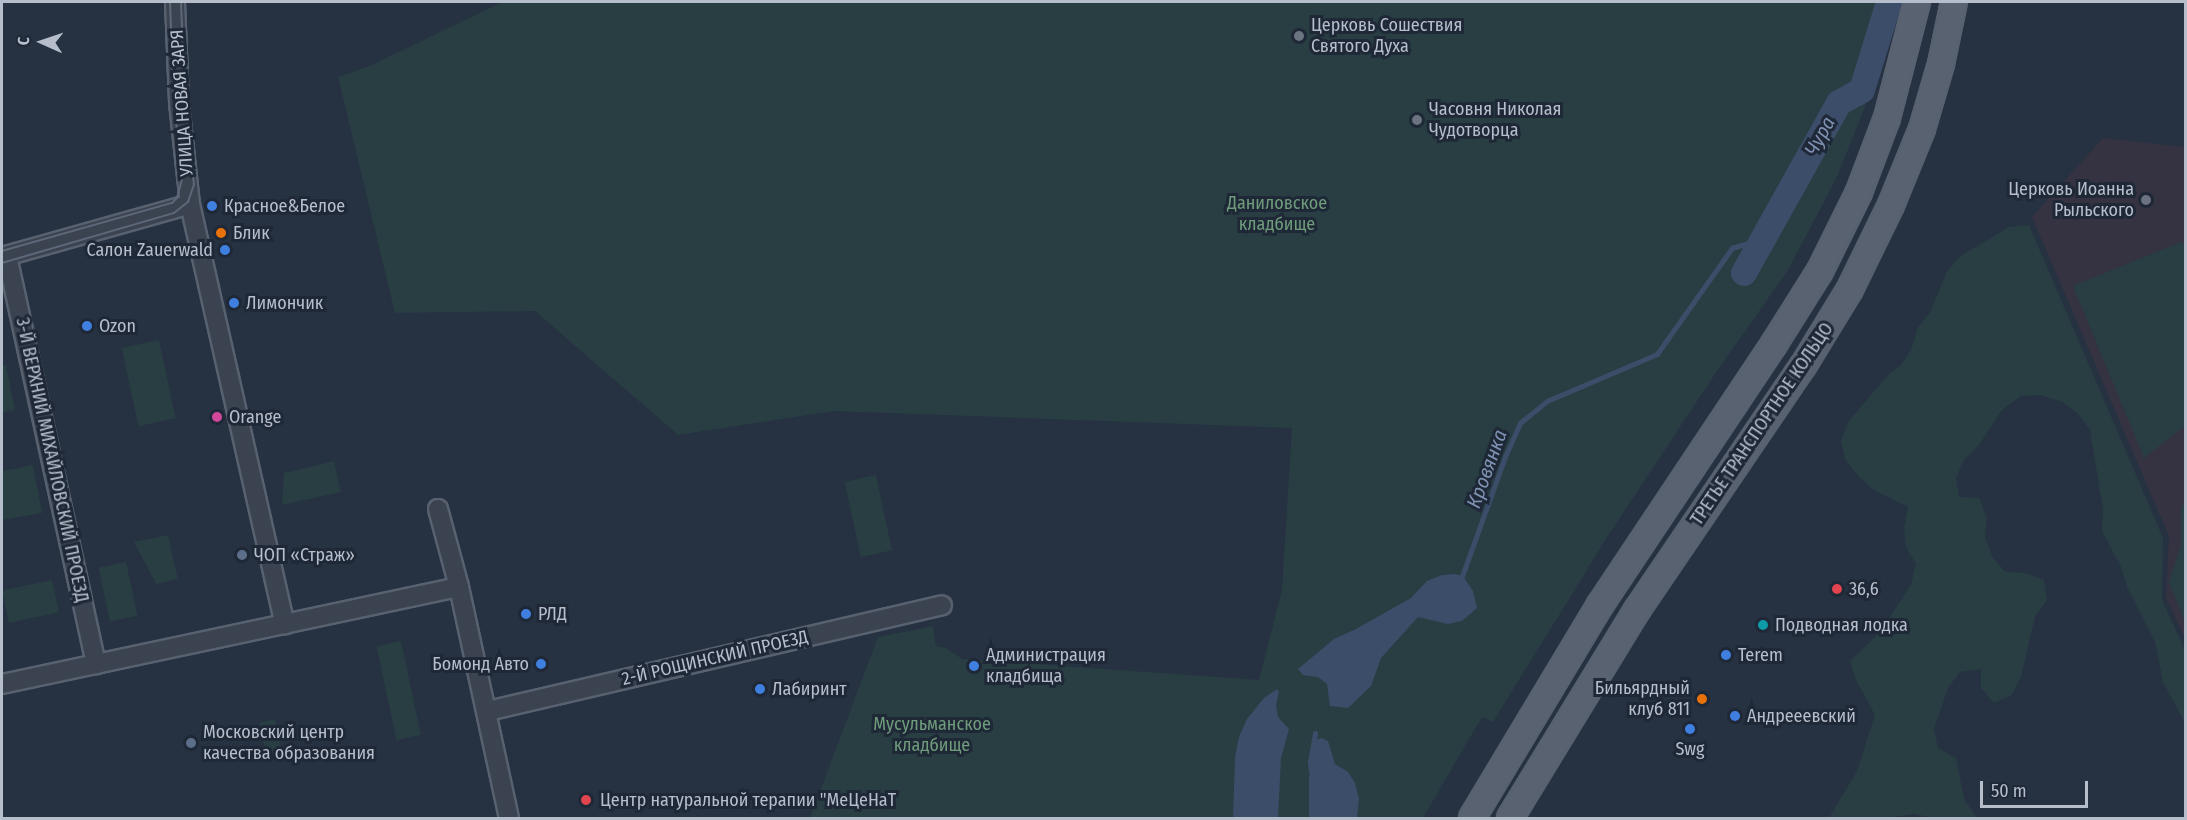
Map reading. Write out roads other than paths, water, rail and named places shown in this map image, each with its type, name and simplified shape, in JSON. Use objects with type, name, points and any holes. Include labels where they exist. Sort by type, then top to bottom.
[{"type":"main road","name":"ТРЕТЬЕ ТРАНСПОРТНОЕ КОЛЬЦО","points":[[1472,819],[1600,605],[1820,271],[1859,192],[1887,118],[1917,2]]},
{"type":"main road","name":"ТРЕТЬЕ ТРАНСПОРТНОЕ КОЛЬЦО","points":[[1510,819],[1637,610],[1803,366],[1844,298],[1891,205],[1922,129],[1941,64],[1954,2]]},
{"type":"street","name":"УЛИЦА НОВАЯ ЗАРЯ","points":[[176,2],[179,103],[190,204],[285,624]]},
{"type":"street","points":[[4,256],[190,204]]},
{"type":"street","name":"3-Й ВЕРХНИЙ МИХАЙЛОВСКИЙ ПРОЕЗД","points":[[4,256],[96,664]]},
{"type":"street","points":[[438,509],[488,711],[509,819]]},
{"type":"street","points":[[2,684],[459,587]]},
{"type":"street","name":"2-Й РОЩИНСКИЙ ПРОЕЗД","points":[[488,711],[942,605]]},
{"type":"water","points":[[1442,575],[1463,576],[1473,591],[1477,608],[1462,621],[1448,624],[1418,617],[1381,658],[1371,686],[1348,708],[1330,706],[1327,684],[1318,677],[1303,675],[1298,669],[1334,639],[1411,598],[1427,581]]},
{"type":"water","points":[[1277,689],[1279,692],[1276,705],[1278,717],[1289,729],[1281,758],[1278,818],[1233,818],[1235,757],[1239,737],[1247,719],[1264,698]]},
{"type":"water","points":[[1321,738],[1328,741],[1335,764],[1348,772],[1355,783],[1359,799],[1357,818],[1309,818],[1309,778],[1314,741]]},
{"type":"waterway","name":"Чура","points":[[1744,273],[1839,103],[1862,90],[1889,2]]},
{"type":"waterway","name":"Кровянка","points":[[1461,579],[1505,457],[1520,423],[1547,401],[1657,354],[1732,248],[1762,239]]},
{"type":"waterway","name":"Кровянка","points":[[1311,771],[1310,762],[1315,733]]},
{"type":"tram line","points":[[2,251],[172,203],[177,198],[182,179],[174,103],[170,2]]},
{"type":"tram line","points":[[2,263],[174,213],[188,202],[194,185],[185,102],[181,2]]},
{"type":"place","name":"Церковь Сошествия Святого Духа","points":[[1299,36]]},
{"type":"place","name":"Часовня Николая Чудотворца","points":[[1417,120]]},
{"type":"place","name":"Церковь Иоанна Рыльского","points":[[2146,200]]},
{"type":"place","name":"Красное&Белое","points":[[212,206]]},
{"type":"place","name":"Блик","points":[[221,233]]},
{"type":"place","name":"Салон Zauerwald","points":[[225,250]]},
{"type":"place","name":"Лимончик","points":[[234,303]]},
{"type":"place","name":"Ozon","points":[[87,326]]},
{"type":"place","name":"Orange","points":[[217,417]]},
{"type":"place","name":"ЧОП «Страж»","points":[[242,555]]},
{"type":"place","name":"36,6","points":[[1837,589]]},
{"type":"place","name":"РЛД","points":[[526,614]]},
{"type":"place","name":"Подводная лодка","points":[[1763,625]]},
{"type":"place","name":"Terem","points":[[1726,655]]},
{"type":"place","name":"Бомонд Авто","points":[[541,664]]},
{"type":"place","name":"Администрация кладбища","points":[[974,666]]},
{"type":"place","name":"Лабиринт","points":[[760,689]]},
{"type":"place","name":"Бильярдный клуб 811","points":[[1702,699]]},
{"type":"place","name":"Андрееевский","points":[[1735,716]]},
{"type":"place","name":"Swg","points":[[1690,729]]},
{"type":"place","name":"Московский центр качества образования","points":[[191,743]]},
{"type":"place","name":"Центр натуральной терапии \"МеЦеНаТ","points":[[586,800]]},
{"type":"park label","name":"Даниловское кладбище","points":[[1277,214]]},
{"type":"park label","name":"Мусульманское кладбище","points":[[932,735]]}]
